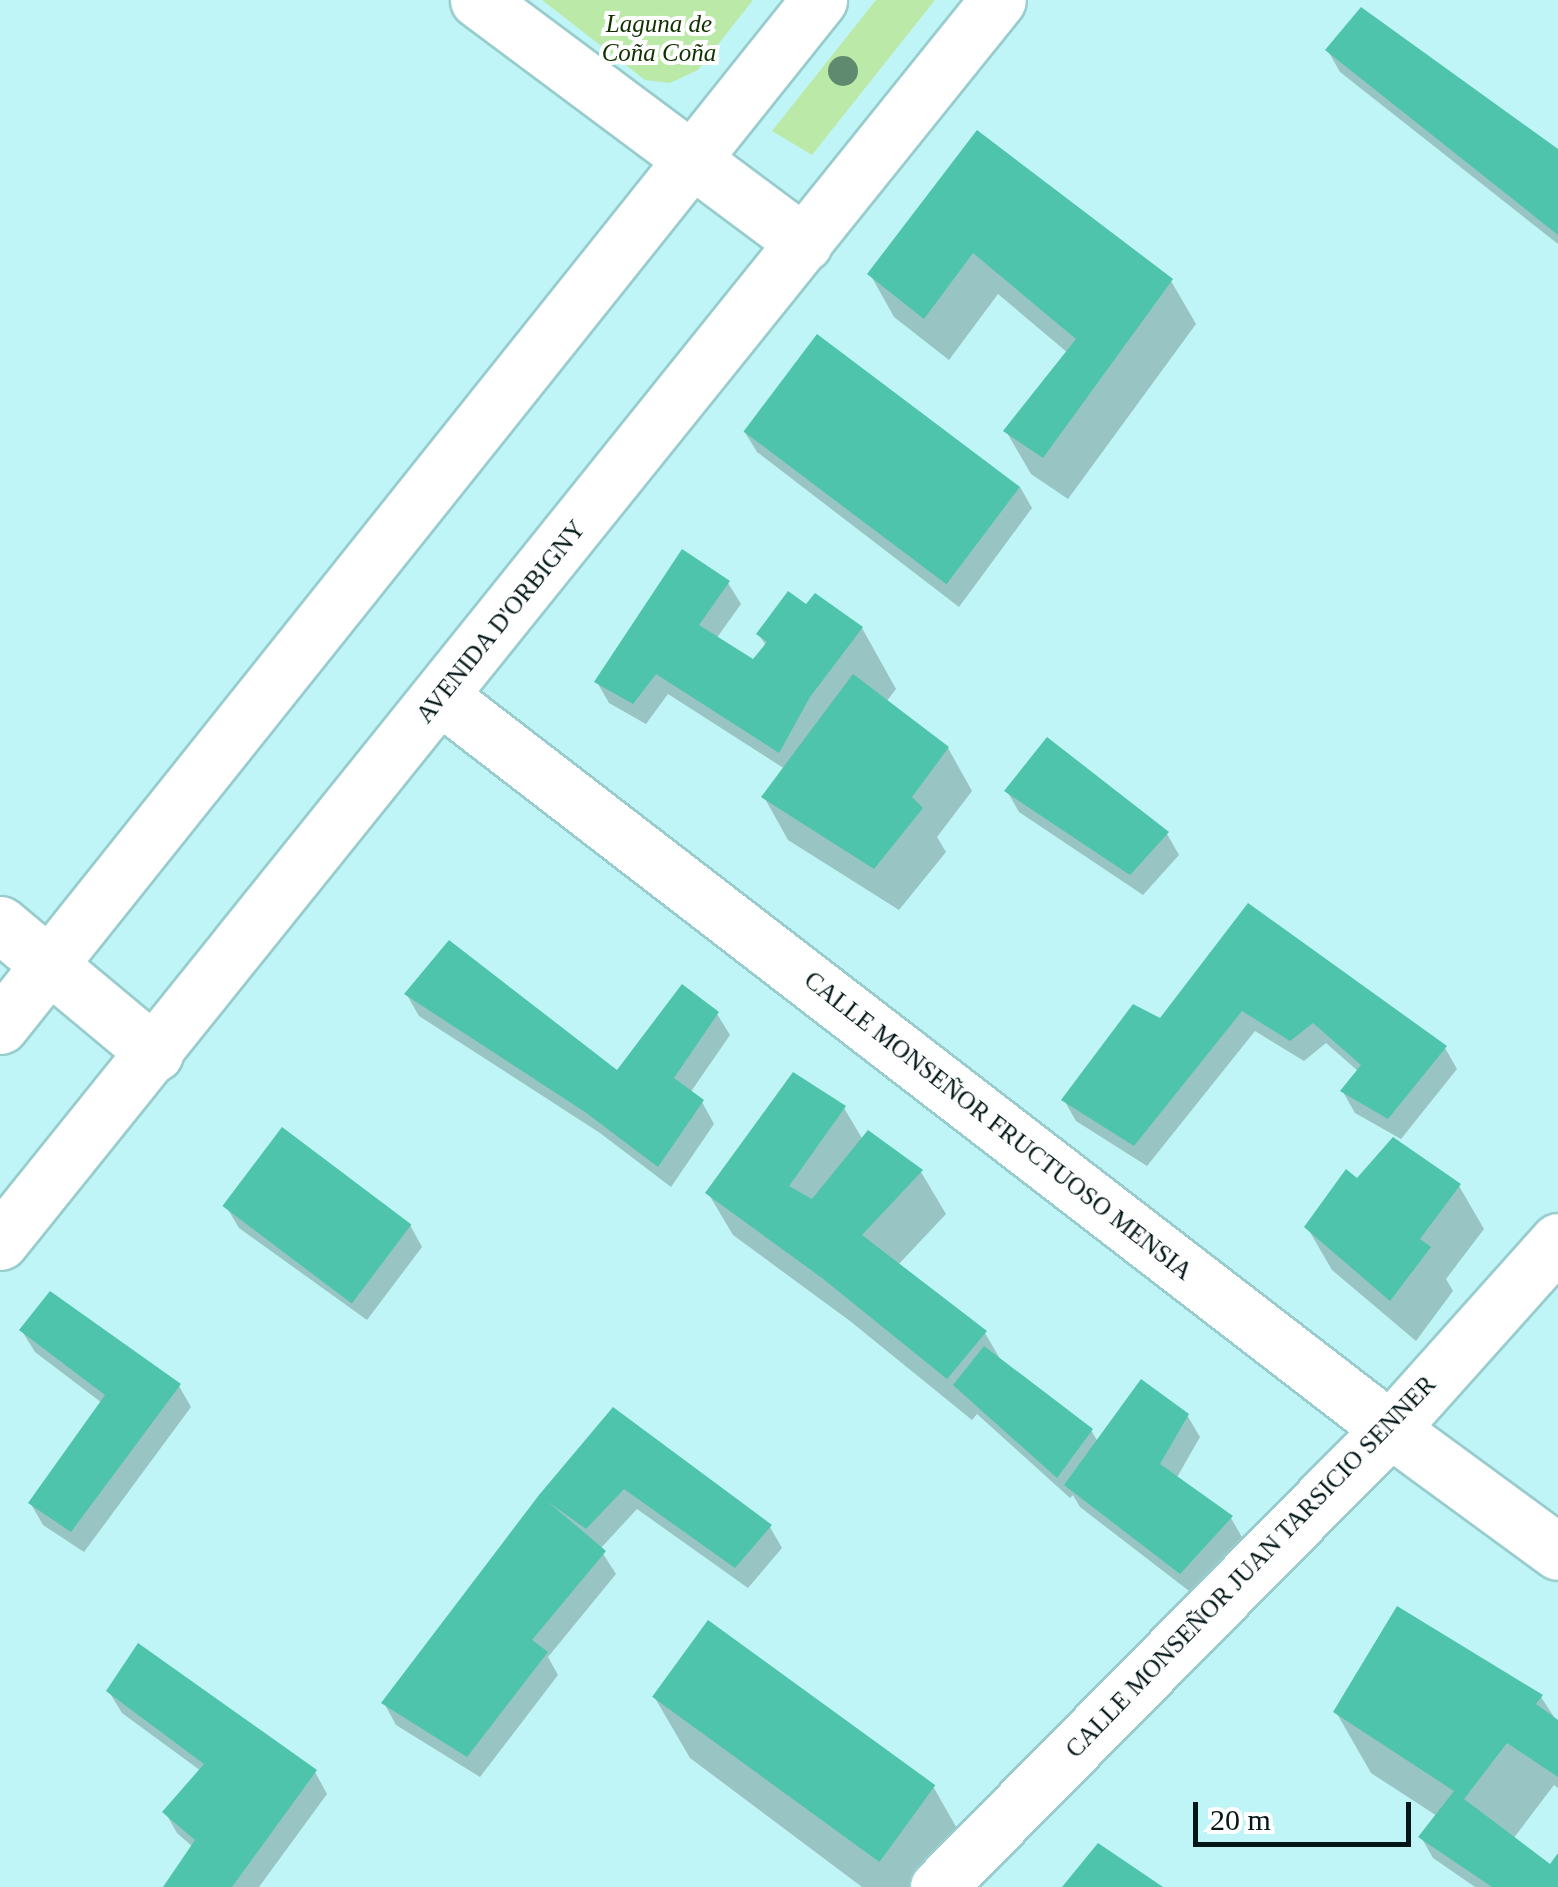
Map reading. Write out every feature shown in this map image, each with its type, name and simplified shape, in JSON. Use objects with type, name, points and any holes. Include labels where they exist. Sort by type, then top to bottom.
[{"type":"street","points":[[478,0],[694,157],[804,243]]},
{"type":"street","points":[[0,1026],[818,0]]},
{"type":"street","name":"AVENIDA D'ORBIGNY","points":[[0,1242],[998,0]]},
{"type":"street","name":"CALLE MONSEÑOR FRUCTUOSO MENSIA","points":[[441,697],[1390,1429],[1558,1552]]},
{"type":"street","points":[[0,924],[154,1053]]},
{"type":"street","name":"CALLE MONSEÑOR JUAN TARSICIO SENNER","points":[[938,1887],[1390,1429],[1558,1241]]},
{"type":"green space","name":"Laguna de Coña Coña","points":[[542,0],[753,0],[698,70],[670,83],[645,80]]},
{"type":"green space","points":[[876,0],[935,0],[812,155],[772,131]]},
{"type":"building","points":[[1361,7],[1558,149],[1558,235],[1325,50]]},
{"type":"building","points":[[977,130],[1173,279],[1043,458],[1003,431],[1076,339],[973,253],[924,319],[867,274]]},
{"type":"building","points":[[817,334],[1020,487],[946,584],[744,431]]},
{"type":"building","points":[[682,549],[730,581],[699,625],[753,659],[767,642],[756,634],[788,591],[806,604],[815,593],[863,627],[810,697],[779,753],[656,674],[633,704],[594,682]]},
{"type":"building","points":[[853,674],[949,747],[912,797],[923,808],[874,869],[761,797]]},
{"type":"building","points":[[1047,737],[1169,832],[1130,875],[1004,791]]},
{"type":"building","points":[[1248,903],[1447,1046],[1388,1119],[1340,1091],[1361,1065],[1313,1023],[1290,1041],[1242,1011],[1134,1146],[1061,1100],[1133,1004],[1160,1018]]},
{"type":"building","points":[[449,940],[617,1070],[682,984],[719,1012],[674,1078],[704,1100],[658,1167],[585,1112],[404,994]]},
{"type":"building","points":[[793,1072],[846,1106],[789,1186],[812,1199],[868,1130],[923,1170],[862,1235],[987,1331],[947,1379],[822,1278],[705,1193]]},
{"type":"building","points":[[282,1127],[411,1224],[352,1304],[222,1206]]},
{"type":"building","points":[[1393,1137],[1461,1184],[1420,1239],[1431,1247],[1390,1301],[1304,1227],[1346,1169],[1357,1178]]},
{"type":"building","points":[[50,1291],[181,1384],[71,1532],[28,1503],[105,1395],[19,1330]]},
{"type":"building","points":[[984,1346],[1093,1429],[1057,1478],[953,1385]]},
{"type":"building","points":[[1141,1379],[1189,1414],[1160,1464],[1233,1516],[1180,1574],[1064,1485]]},
{"type":"building","points":[[613,1407],[772,1525],[735,1568],[624,1489],[586,1529],[547,1501],[606,1551],[532,1640],[548,1652],[467,1757],[381,1703],[539,1495]]},
{"type":"building","points":[[1397,1606],[1543,1695],[1536,1704],[1558,1720],[1558,1777],[1507,1743],[1464,1799],[1550,1864],[1558,1853],[1558,1887],[1492,1887],[1418,1837],[1454,1791],[1333,1712]]},
{"type":"building","points":[[708,1620],[935,1785],[879,1862],[652,1697]]},
{"type":"building","points":[[138,1643],[317,1770],[232,1887],[163,1887],[195,1840],[162,1812],[204,1764],[106,1691]]},
{"type":"building","points":[[1098,1843],[1163,1887],[1062,1887]]}]
